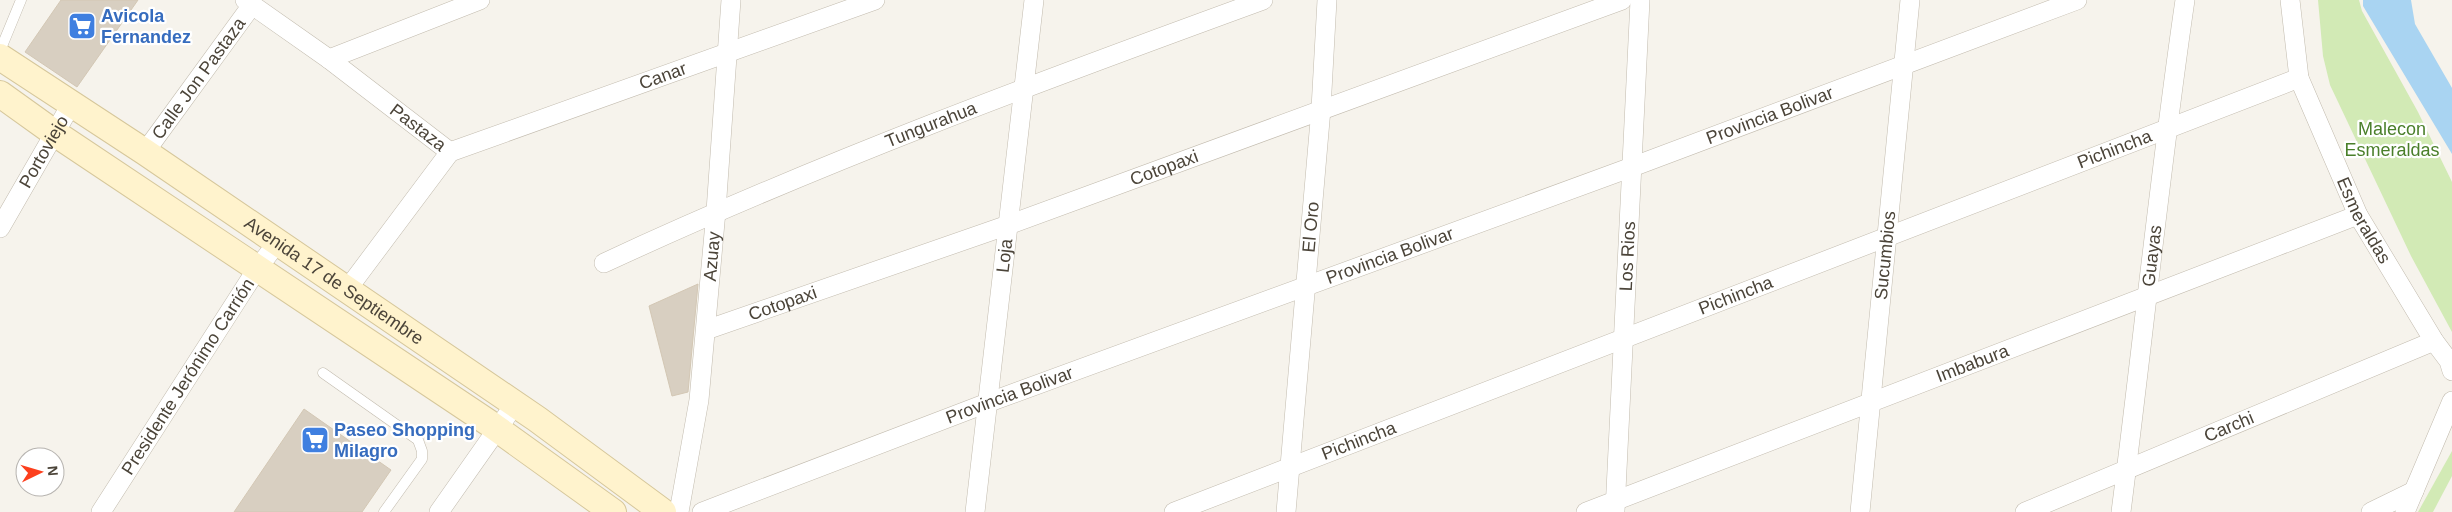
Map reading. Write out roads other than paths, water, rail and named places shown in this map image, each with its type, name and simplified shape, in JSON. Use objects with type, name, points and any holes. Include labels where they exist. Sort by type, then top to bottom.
[{"type":"street","points":[[329,59],[480,0]]},
{"type":"street","name":"Azuay","points":[[679,512],[699,400],[732,0]]},
{"type":"street","name":"Canar","points":[[450,152],[875,0]]},
{"type":"street","name":"Loja","points":[[975,512],[986,403],[1034,0]]},
{"type":"street","name":"Tungurahua","points":[[604,262],[716,211],[1024,87],[1263,0]]},
{"type":"street","name":"El Oro","points":[[1286,512],[1304,287],[1321,109],[1327,0]]},
{"type":"street","name":"Cotopaxi","points":[[706,330],[1008,225],[1622,0]]},
{"type":"street","name":"Los Rios","points":[[1615,507],[1640,0]]},
{"type":"street","name":"Sucumbios","points":[[1860,512],[1910,0]]},
{"type":"street","name":"Provincia Bolivar","points":[[702,512],[986,403],[1632,167],[2077,0]]},
{"type":"street","name":"Guayas","points":[[2121,512],[2149,297],[2166,130],[2185,0]]},
{"type":"street","name":"Esmeraldas","points":[[2290,0],[2299,78],[2358,215],[2448,361],[2452,371]]},
{"type":"street","name":"Pastaza","points":[[248,3],[329,59],[450,152],[346,291]]},
{"type":"street","name":"Calle Jon Pastaza","points":[[145,152],[248,3]]},
{"type":"street","name":"Avenida 17 de Septiembre","points":[[0,57],[72,102],[346,291],[515,404],[663,512]]},
{"type":"street","name":"Pichincha","points":[[1174,512],[1289,466],[1624,339],[2299,78]]},
{"type":"street","name":"Avenida 17 de Septiembre","points":[[0,94],[53,132],[498,430],[613,512]]},
{"type":"street","name":"Portoviejo","points":[[0,228],[53,132],[72,102]]},
{"type":"street","name":"Imbabura","points":[[1586,512],[1615,507],[1871,403],[2358,215]]},
{"type":"street","name":"Presidente Jerónimo Carrión","points":[[102,512],[257,269],[277,243]]},
{"type":"street","name":"Carchi","points":[[2025,512],[2434,341]]},
{"type":"street","points":[[2405,512],[2452,401]]},
{"type":"street","points":[[439,512],[515,404]]},
{"type":"street","points":[[2371,512],[2414,491]]},
{"type":"lane","points":[[0,51],[21,0]]},
{"type":"lane","points":[[323,373],[418,440],[422,451],[422,459],[384,512]]},
{"type":"water","points":[[2363,0],[2411,0],[2415,24],[2452,88],[2452,154],[2363,6]]},
{"type":"place","name":"Avicola Fernandez","points":[[82,26]]},
{"type":"place","name":"Paseo Shopping Milagro","points":[[315,440]]},
{"type":"park label","name":"Malecon Esmeraldas","points":[[2392,139]]}]
